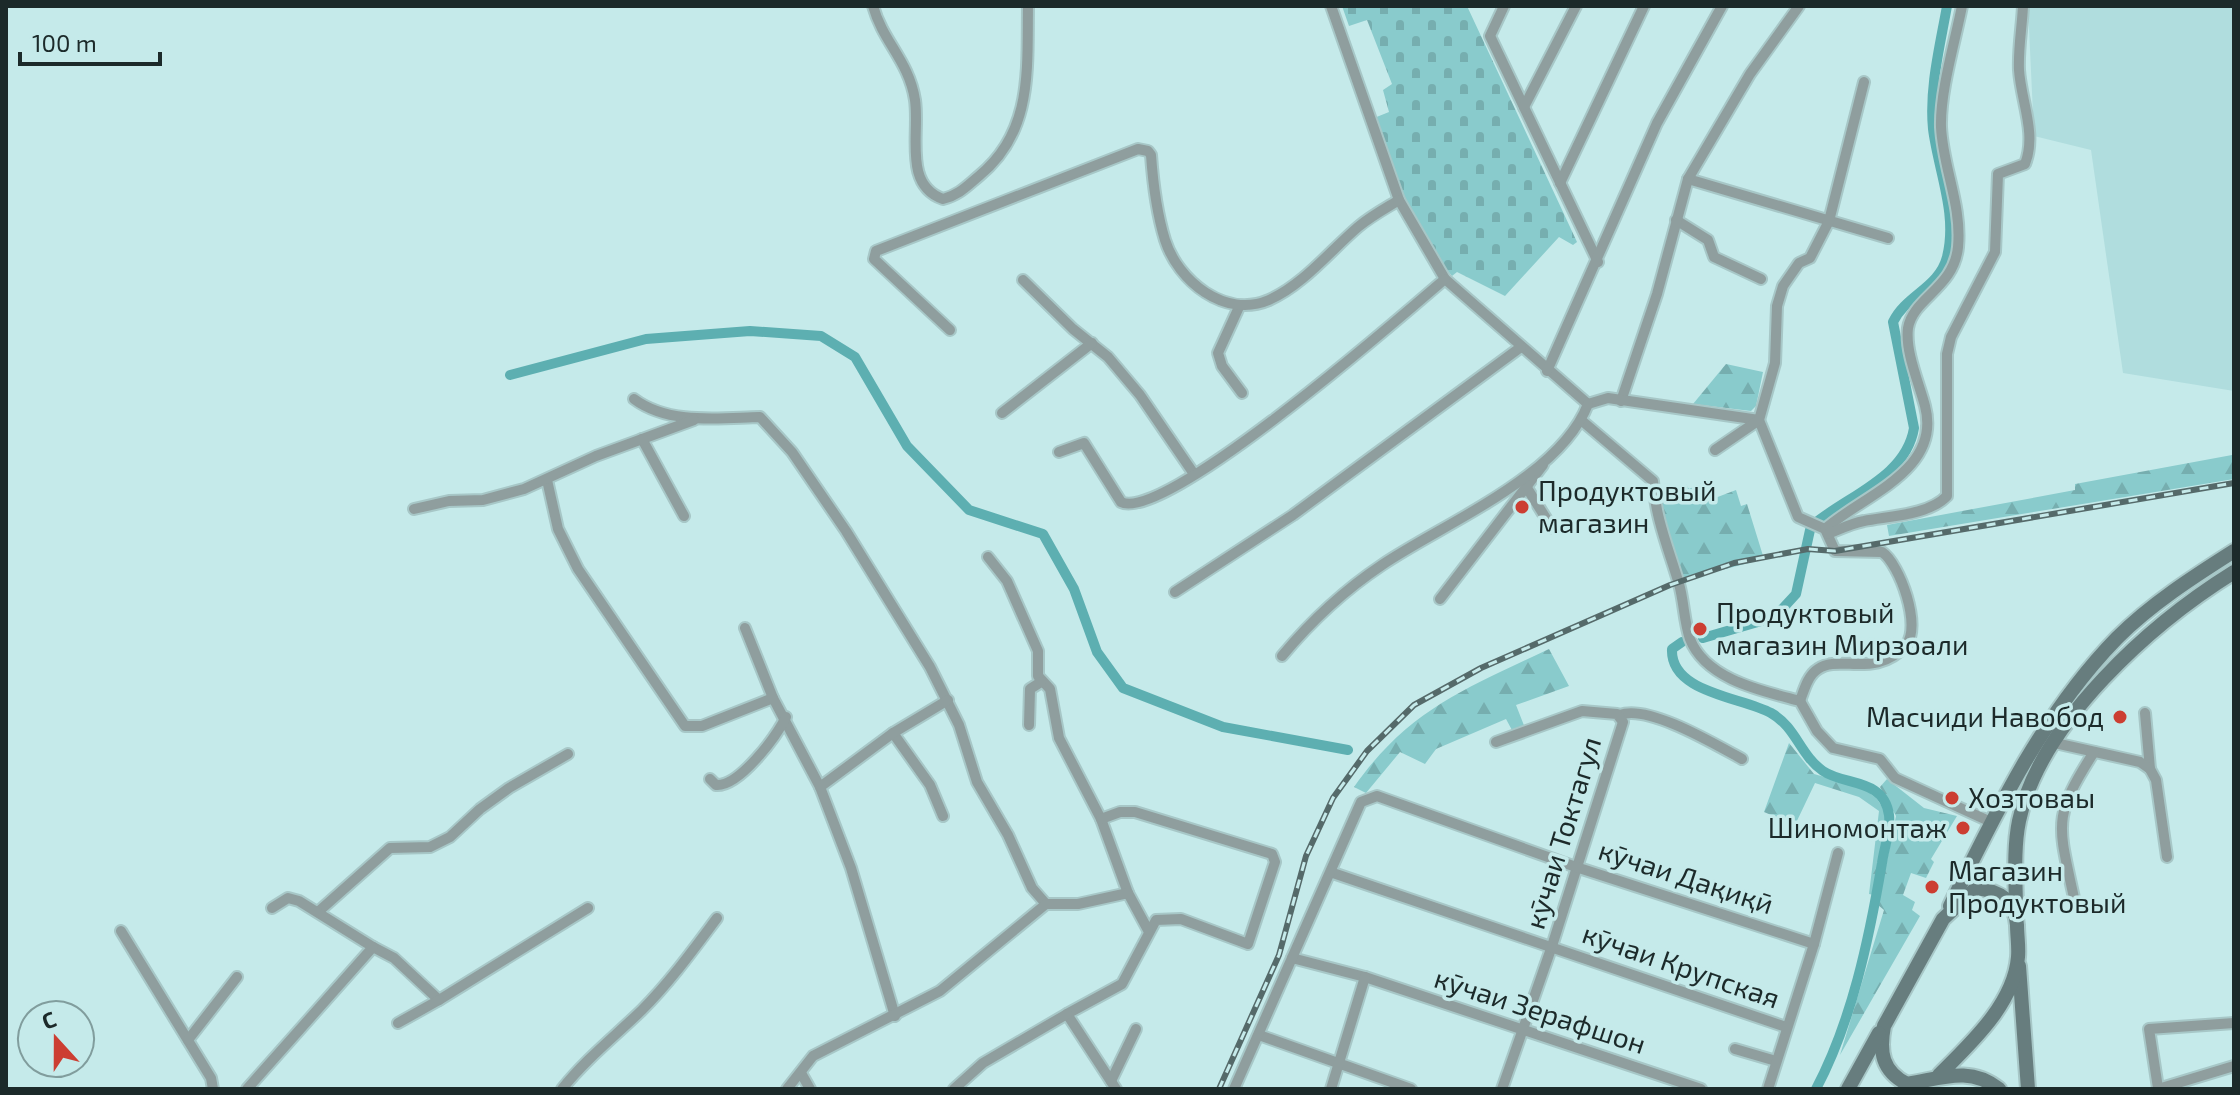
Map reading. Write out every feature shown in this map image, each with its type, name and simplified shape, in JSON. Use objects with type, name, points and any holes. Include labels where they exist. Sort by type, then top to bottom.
[{"type":"main road","points":[[1848,1089],[2042,732],[2118,638],[2167,596],[2234,551]]},
{"type":"main road","points":[[2028,1089],[2016,914],[2019,821],[2030,788],[2055,743],[2105,676],[2147,636],[2201,592],[2234,572]]},
{"type":"main road","points":[[1943,919],[1976,888],[1995,890],[2006,897],[2016,914]]},
{"type":"main road","points":[[1931,1082],[1994,1015],[2018,958]]},
{"type":"main road","points":[[1884,1026],[1883,1058],[1894,1077],[1907,1084],[1981,1078],[1999,1089]]},
{"type":"street","points":[[873,6],[878,24],[905,63],[911,79],[916,104],[918,177],[925,189],[943,199],[957,195],[989,169],[1008,148],[1017,129],[1023,109],[1028,6]]},
{"type":"street","points":[[1331,6],[1399,200],[1445,279],[1588,404]]},
{"type":"street","points":[[1504,6],[1490,36],[1598,262]]},
{"type":"street","points":[[1524,107],[1576,6]]},
{"type":"street","points":[[1560,183],[1644,6]]},
{"type":"street","points":[[1547,371],[1598,262],[1657,123],[1722,6]]},
{"type":"street","points":[[1621,401],[1657,294],[1688,179],[1750,74],[1799,6]]},
{"type":"street","points":[[1826,531],[1897,478],[1916,460],[1925,438],[1927,414],[1908,331],[1912,314],[1941,287],[1952,270],[1958,249],[1958,210],[1941,127],[1962,6]]},
{"type":"street","points":[[1826,531],[1938,506],[1947,496],[1947,354],[1951,337],[1995,252],[1998,174],[2025,164],[2029,154],[2027,107],[2019,70],[2023,6]]},
{"type":"street","points":[[1800,701],[1816,669],[1829,664],[1863,666],[1880,662],[1906,645],[1912,633],[1904,588],[1888,556],[1882,552],[1835,551],[1826,531],[1798,517],[1759,420],[1775,363],[1777,306],[1783,286],[1799,263],[1810,258],[1829,221],[1864,82]]},
{"type":"street","points":[[950,330],[874,259],[876,251],[1138,149],[1151,155],[1166,242],[1179,265],[1197,287],[1219,301],[1239,307],[1268,301],[1293,285],[1361,224],[1399,200]]},
{"type":"street","points":[[1688,179],[1888,238]]},
{"type":"street","points":[[1676,220],[1708,240],[1714,257],[1761,279]]},
{"type":"street","points":[[1059,452],[1073,444],[1087,444],[1115,497],[1127,505],[1151,499],[1245,443],[1445,279]]},
{"type":"street","points":[[1023,280],[1092,343],[1140,395],[1194,474]]},
{"type":"street","points":[[1239,307],[1218,353],[1227,373],[1242,393]]},
{"type":"street","points":[[1002,413],[1092,343]]},
{"type":"street","points":[[1175,592],[1293,515],[1521,347]]},
{"type":"street","points":[[1282,656],[1317,615],[1342,594],[1384,564],[1505,493],[1548,456],[1581,420],[1588,404],[1608,398],[1681,406],[1759,420]]},
{"type":"street","points":[[634,399],[643,406],[695,419],[760,417],[775,432],[846,531],[948,700],[977,782],[1008,835],[1032,888],[1046,904]]},
{"type":"street","points":[[414,509],[449,501],[483,500],[547,480],[695,419]]},
{"type":"street","points":[[1581,420],[1653,481],[1654,503],[1680,586],[1690,640],[1707,663],[1750,687],[1800,701],[1817,731],[1833,748],[1880,759],[1895,778],[1991,822]]},
{"type":"street","points":[[1715,450],[1759,420]]},
{"type":"street","points":[[642,439],[684,516]]},
{"type":"street","points":[[1440,599],[1527,488],[1548,456]]},
{"type":"street","points":[[547,480],[558,529],[578,569],[685,726],[702,726],[773,698]]},
{"type":"street","points":[[1527,488],[1552,528]]},
{"type":"street","points":[[988,557],[1007,581],[1038,651],[1038,676],[1052,693],[1065,752],[1101,819],[1128,893],[1148,930]]},
{"type":"street","points":[[745,628],[773,698],[786,717],[820,787],[851,868],[895,1016]]},
{"type":"street","points":[[1029,725],[1030,689],[1041,682]]},
{"type":"street","points":[[820,787],[893,733],[948,700]]},
{"type":"street","name":"кӯчаи Токтагул","points":[[1496,742],[1588,709],[1620,715],[1623,722],[1552,946],[1502,1089]]},
{"type":"street","points":[[1620,715],[1632,712],[1682,728],[1742,759]]},
{"type":"street","points":[[2145,713],[2150,769],[2156,780],[2167,857]]},
{"type":"street","points":[[710,779],[716,785],[730,783],[774,740],[786,717]]},
{"type":"street","points":[[893,733],[930,785],[943,816]]},
{"type":"street","points":[[2055,743],[2140,762],[2150,769]]},
{"type":"street","points":[[2074,898],[2061,839],[2062,814],[2071,789],[2094,752]]},
{"type":"street","points":[[318,912],[390,848],[430,847],[450,837],[509,788],[568,754]]},
{"type":"street","name":"кӯчаи Дақиқӣ","points":[[1333,873],[1363,800],[1377,796],[1576,867],[1814,944]]},
{"type":"street","points":[[954,1089],[983,1063],[1122,984],[1156,920],[1170,917],[1248,944],[1274,867],[1272,854],[1135,812],[1120,812],[1101,819]]},
{"type":"street","points":[[1768,1089],[1814,944],[1838,853]]},
{"type":"street","points":[[1234,1089],[1333,873]]},
{"type":"street","name":"кӯчаи Крупская","points":[[1333,873],[1786,1027]]},
{"type":"street","points":[[787,1089],[823,1049],[895,1016],[940,991],[1046,904],[1078,904],[1128,893]]},
{"type":"street","points":[[272,908],[288,898],[318,912],[394,958],[439,1000]]},
{"type":"street","points":[[398,1023],[588,908]]},
{"type":"street","points":[[562,1089],[583,1063],[643,1009],[683,965],[717,918]]},
{"type":"street","points":[[121,931],[188,1040],[213,1089]]},
{"type":"street","points":[[247,1089],[373,947]]},
{"type":"street","name":"кӯчаи Зерафшон","points":[[1292,958],[1365,977],[1701,1089]]},
{"type":"street","points":[[188,1040],[237,977]]},
{"type":"street","points":[[1331,1089],[1365,977]]},
{"type":"street","points":[[1067,1014],[1114,1087]]},
{"type":"street","points":[[2234,1023],[2149,1029],[2158,1088],[2234,1066]]},
{"type":"street","points":[[1114,1087],[1136,1029]]},
{"type":"street","points":[[1259,1035],[1338,1066],[1411,1089]]},
{"type":"street","points":[[1735,1049],[1776,1061]]},
{"type":"street","points":[[801,1073],[810,1089]]},
{"type":"shaded area","points":[[2028,6],[2234,6],[2234,391],[2123,373],[2091,150],[2034,136]]},
{"type":"green space","points":[[1342,6],[1467,6],[1577,242],[1573,245],[1559,237],[1505,296],[1457,272],[1452,276],[1414,220],[1374,118],[1389,112],[1383,90],[1392,84],[1367,20],[1349,26]]},
{"type":"green space","points":[[1726,364],[1763,372],[1756,406],[1751,411],[1693,404]]},
{"type":"green space","points":[[2234,437],[2234,479],[1889,536],[1887,525],[2075,490],[2075,484],[2232,455]]},
{"type":"green space","points":[[1711,479],[1715,498],[1736,490],[1741,506],[1747,504],[1764,559],[1679,581],[1656,498],[1686,484],[1689,489]]},
{"type":"green space","points":[[1549,649],[1569,686],[1516,705],[1525,728],[1513,732],[1506,719],[1436,749],[1425,764],[1400,752],[1366,793],[1354,787],[1374,761],[1418,720],[1465,690]]},
{"type":"green space","points":[[1789,743],[1814,774],[1864,788],[1877,799],[1886,813],[1874,895],[1869,894],[1879,811],[1859,797],[1815,783],[1795,825],[1764,812]]},
{"type":"green space","points":[[1887,779],[1924,808],[1957,816],[1931,859],[1934,862],[1926,878],[1911,873],[1903,895],[1915,902],[1912,910],[1920,916],[1840,1055],[1884,910],[1878,905],[1896,816],[1880,787]]},
{"type":"waterway","points":[[1814,524],[1888,472],[1909,445],[1914,428],[1893,322],[1943,268],[1950,241],[1949,208],[1935,145],[1932,114],[1936,67],[1947,6]]},
{"type":"waterway","points":[[510,375],[646,339],[750,331],[821,336],[855,357],[907,446],[969,510],[1043,534],[1074,589],[1097,652],[1123,688],[1223,727],[1348,750]]},
{"type":"waterway","points":[[1703,638],[1775,617],[1796,594],[1810,530]]},
{"type":"waterway","points":[[1682,642],[1672,649],[1674,664],[1683,675],[1710,692],[1771,713],[1786,726],[1823,771],[1872,789],[1886,803],[1888,833],[1865,950],[1840,1036],[1816,1089]]},
{"type":"railway","points":[[1219,1089],[1279,955],[1306,856],[1333,798],[1367,751],[1414,705],[1481,668],[1670,585],[1734,563],[1808,549],[1835,551],[2234,483]]},
{"type":"place","name":"Продуктовый магазин","points":[[1522,507]]},
{"type":"place","name":"Продуктовый магазин Мирзоали","points":[[1700,629]]},
{"type":"place","name":"Масчиди Навобод","points":[[2120,717]]},
{"type":"place","name":"Хозтоваы","points":[[1952,798]]},
{"type":"place","name":"Шиномонтаж","points":[[1963,828]]},
{"type":"place","name":"Магазин Продуктовый","points":[[1932,887]]}]
